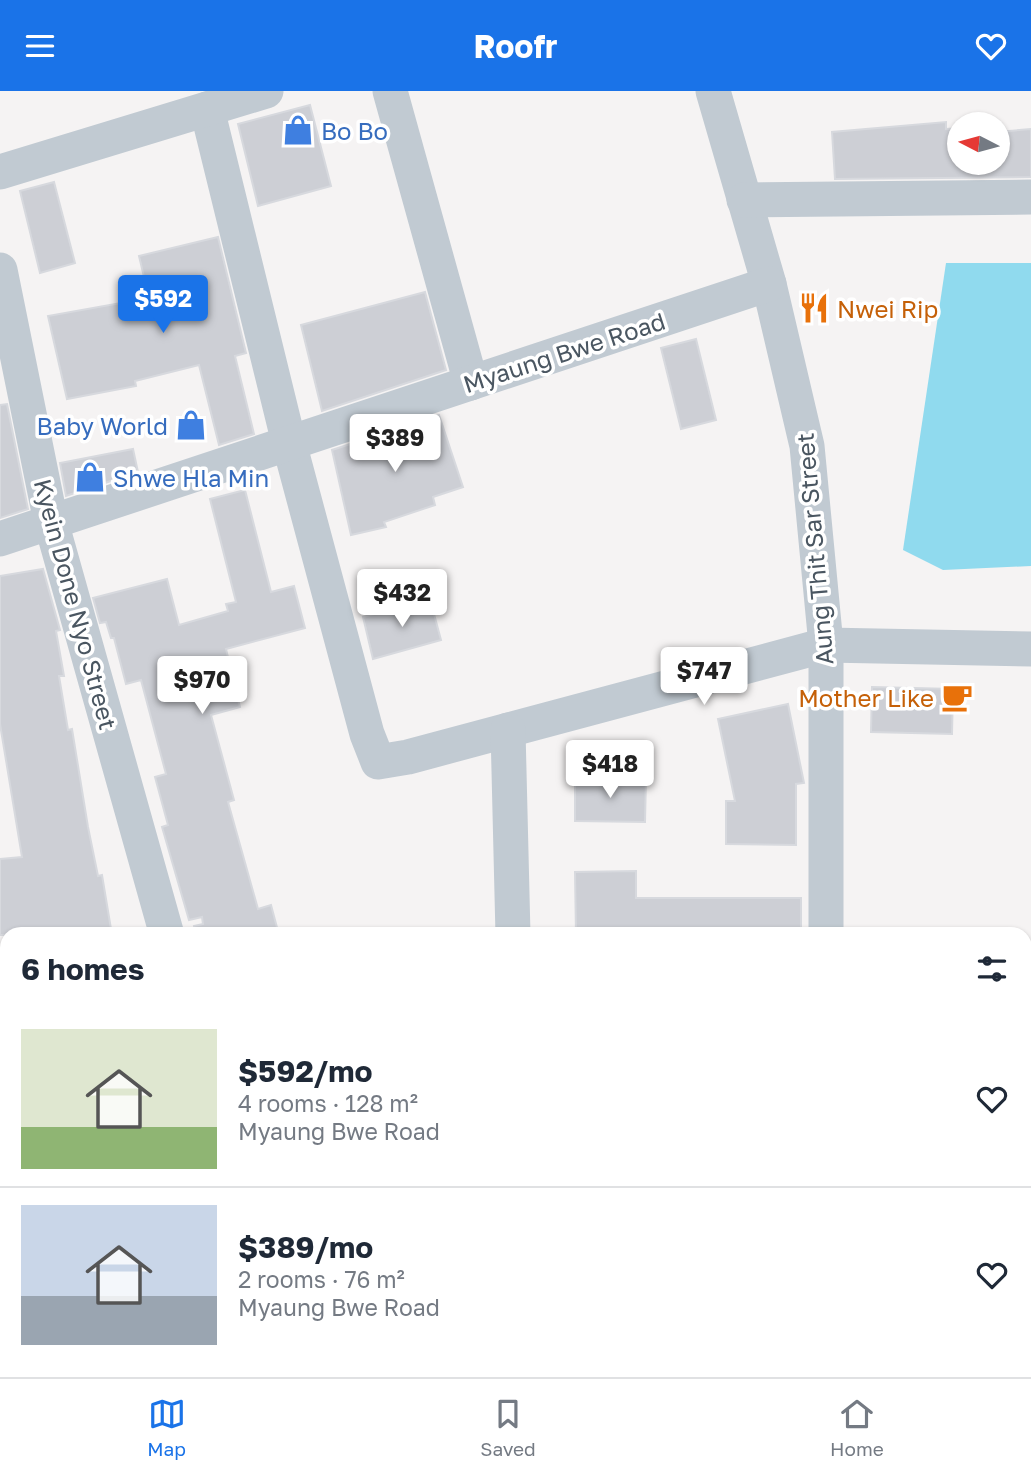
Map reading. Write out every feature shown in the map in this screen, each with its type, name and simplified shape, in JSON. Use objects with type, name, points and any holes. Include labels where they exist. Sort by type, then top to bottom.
[{"type":"street","points":[[0,172],[265,91]]},
{"type":"street","points":[[390,91],[471,383]]},
{"type":"street","name":"Aung Thit Sar Street","points":[[713,91],[769,283],[807,446],[826,645],[826,927]]},
{"type":"street","points":[[207,109],[289,443],[367,734],[378,762],[826,645],[1031,649]]},
{"type":"street","points":[[744,200],[1031,197]]},
{"type":"street","name":"Kyein Done Nyo Street","points":[[0,270],[51,522],[165,927]]},
{"type":"street","name":"Myaung Bwe Road","points":[[0,539],[769,283]]},
{"type":"street","points":[[508,730],[513,927]]},
{"type":"water","points":[[946,263],[1031,263],[1031,566],[943,570],[903,550]]},
{"type":"building","points":[[310,105],[331,186],[258,206],[238,124]]},
{"type":"building","points":[[946,122],[947,175],[1010,175],[1010,131],[1031,129],[1031,177],[835,179],[832,132]]},
{"type":"building","points":[[54,182],[75,263],[40,273],[20,191]]},
{"type":"building","points":[[218,237],[246,353],[235,356],[254,434],[219,445],[199,365],[135,381],[136,386],[67,399],[48,316],[149,298],[139,256]]},
{"type":"building","points":[[425,292],[446,370],[322,411],[301,325]]},
{"type":"building","points":[[696,339],[716,420],[681,429],[661,348]]},
{"type":"building","points":[[7,404],[28,509],[0,518],[0,405]]},
{"type":"building","points":[[439,415],[463,487],[433,497],[435,505],[384,522],[386,527],[351,535],[332,450]]},
{"type":"building","points":[[133,449],[138,472],[66,496],[60,463]]},
{"type":"building","points":[[245,490],[271,592],[294,586],[305,628],[226,649],[240,707],[211,715],[234,800],[228,802],[258,909],[271,905],[277,927],[194,927],[203,924],[202,917],[189,920],[162,827],[168,825],[155,777],[166,774],[141,680],[126,684],[114,638],[111,638],[106,622],[100,623],[93,598],[167,579],[179,625],[228,611],[226,604],[236,602],[210,499]]},
{"type":"building","points":[[43,569],[60,630],[56,631],[64,676],[59,676],[68,730],[72,729],[88,827],[98,876],[102,875],[111,927],[0,927],[0,859],[22,857],[0,724],[0,576]]},
{"type":"building","points":[[430,599],[441,640],[373,659],[363,617]]},
{"type":"building","points":[[872,687],[953,689],[952,734],[871,732]]},
{"type":"building","points":[[788,704],[804,783],[796,784],[796,845],[726,844],[726,801],[735,801],[718,719]]},
{"type":"building","points":[[575,778],[646,778],[645,822],[575,821]]},
{"type":"building","points":[[636,871],[636,898],[801,898],[801,927],[576,927],[575,872]]},
{"type":"place","name":"Bo Bo","points":[[298,130]]},
{"type":"place","name":"Nwei Rip","points":[[814,308]]},
{"type":"place","name":"Baby World","points":[[191,425]]},
{"type":"place","name":"Shwe Hla Min","points":[[90,477]]},
{"type":"place","name":"Mother Like","points":[[957,697]]}]
